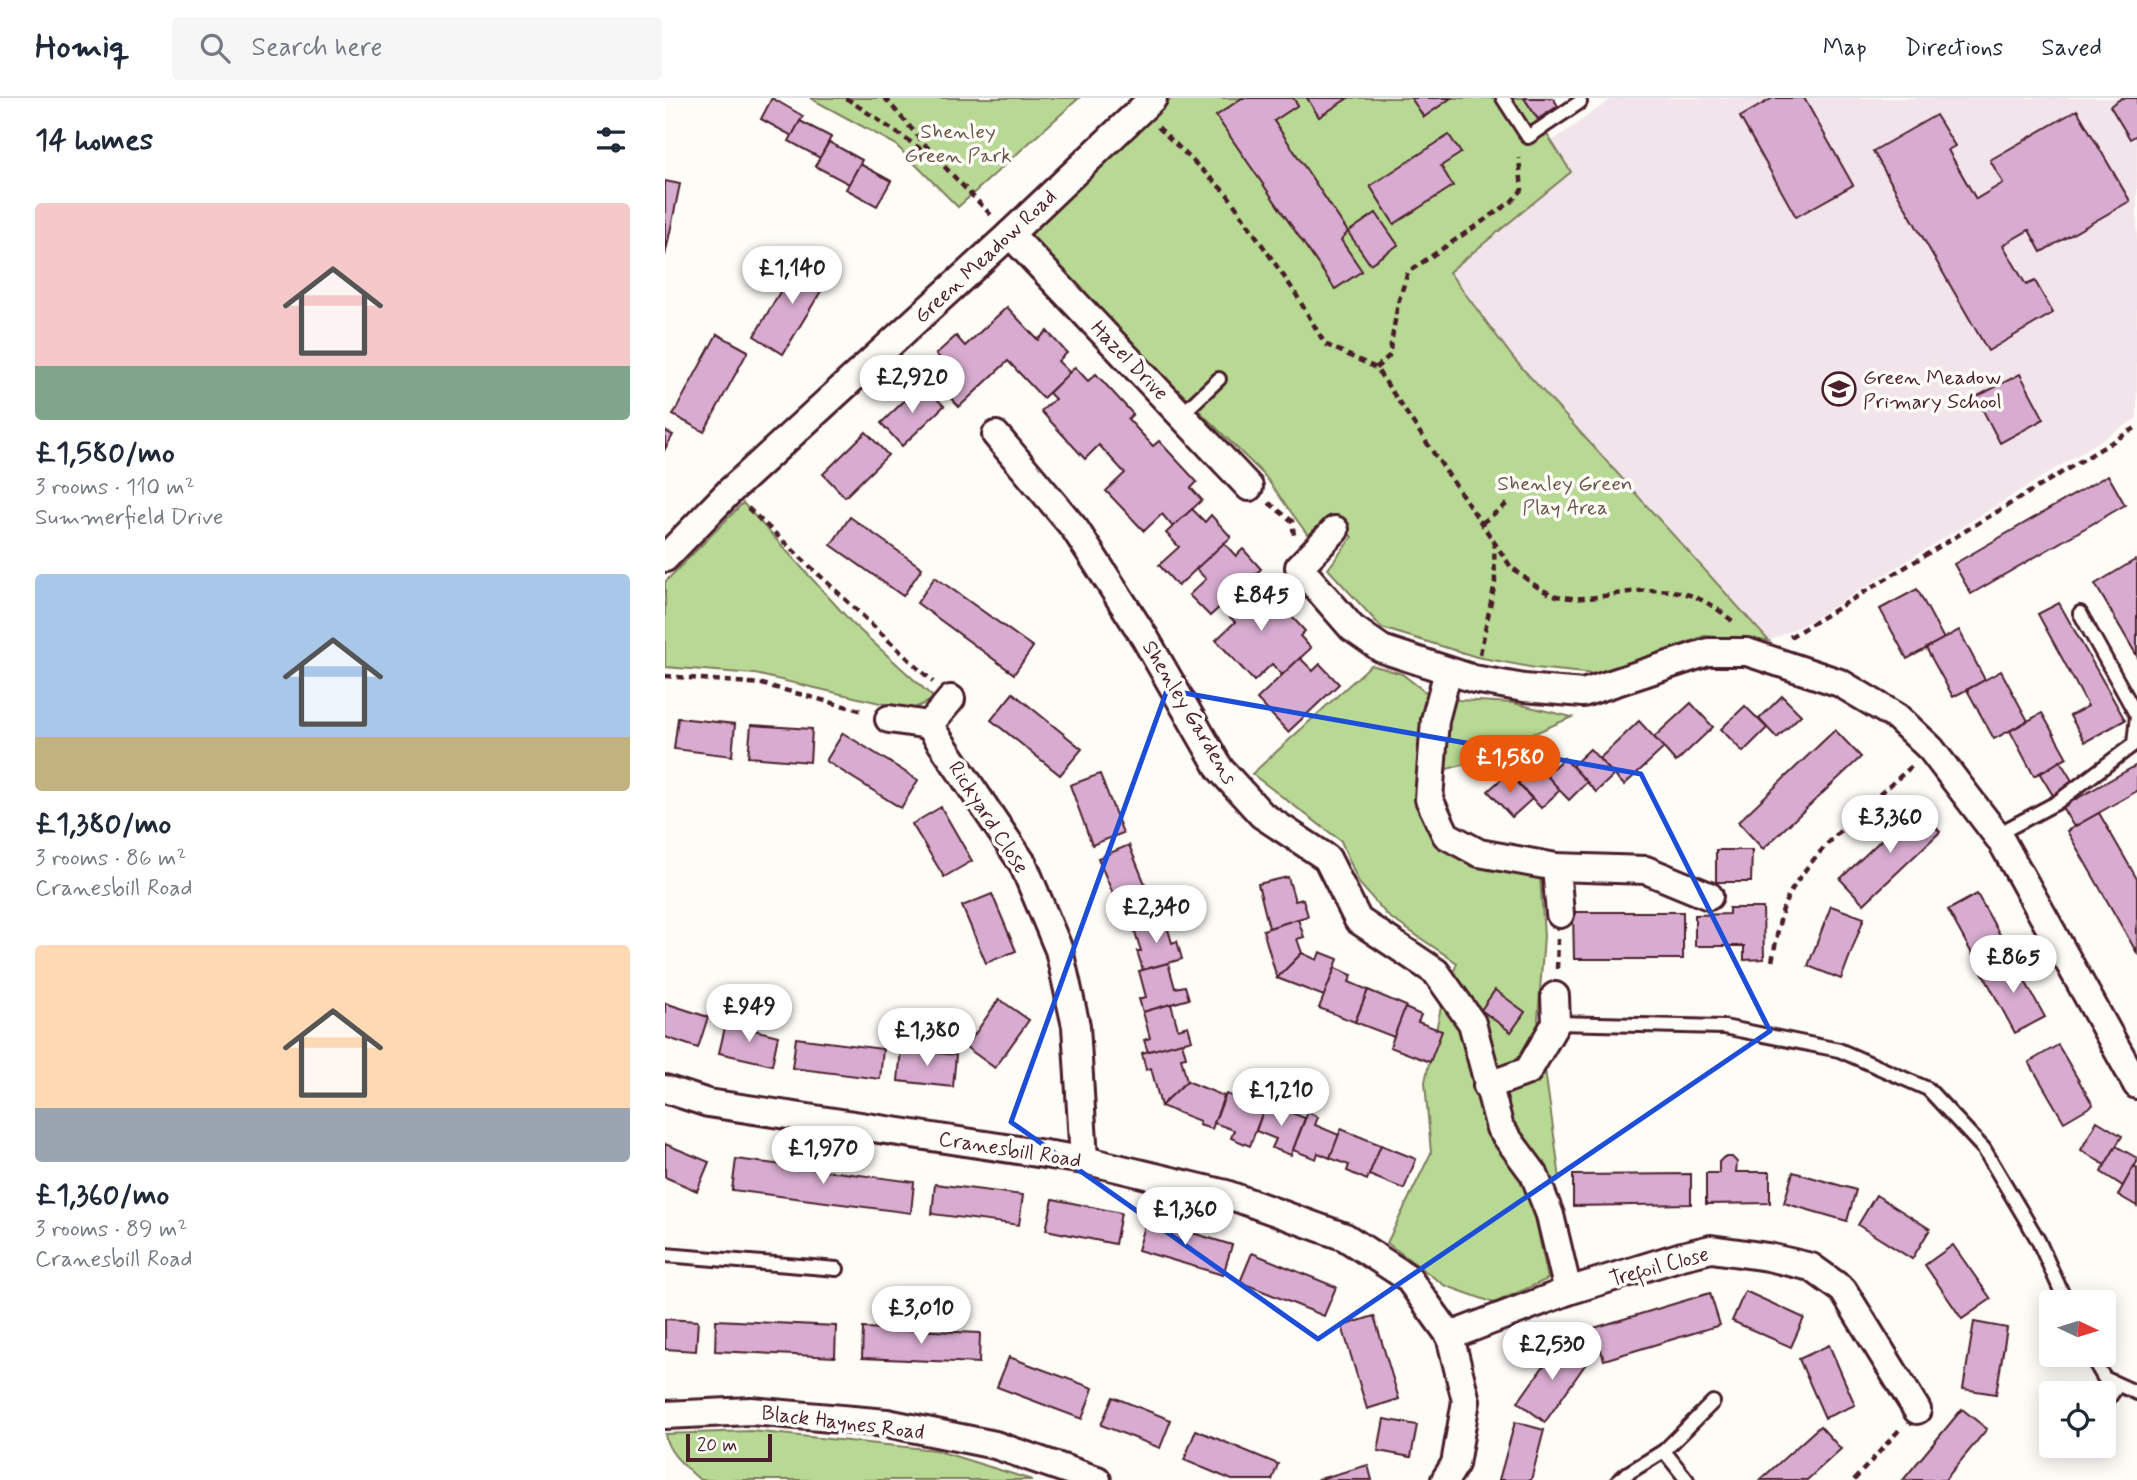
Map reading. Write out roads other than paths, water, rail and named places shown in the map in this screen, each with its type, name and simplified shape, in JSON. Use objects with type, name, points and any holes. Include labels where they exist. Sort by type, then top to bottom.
[{"type":"street","name":"Green Meadow Road","points":[[665,558],[730,491],[1147,105]]},
{"type":"street","name":"Hazel Drive","points":[[1010,234],[1249,487]]},
{"type":"street","name":"Shenley Gardens","points":[[996,435],[1075,529],[1145,638],[1220,769],[1262,815],[1327,859],[1358,920],[1436,972],[1472,1023],[1500,1128],[1534,1174],[1550,1216],[1568,1292]]},
{"type":"street","points":[[1335,530],[1299,567],[1352,628],[1382,649],[1448,671],[1474,679],[1524,688],[1583,693],[1708,652],[1753,654],[1840,683],[1897,717],[1931,749],[1996,835],[2129,1053],[2137,1085]]},
{"type":"street","points":[[1448,671],[1435,720],[1429,799],[1445,835],[1479,853],[1556,867],[1646,870],[1709,896]]},
{"type":"street","points":[[889,719],[929,725],[951,699]]},
{"type":"street","name":"Rickyard Close","points":[[929,725],[1023,864],[1059,950],[1076,1026],[1084,1160]]},
{"type":"street","points":[[1556,867],[1560,914]]},
{"type":"street","points":[[1487,1086],[1528,1071],[1556,1023],[1555,996]]},
{"type":"street","name":"Cranesbill Road","points":[[665,1089],[708,1102],[1084,1160],[1226,1194],[1345,1237],[1408,1278],[1450,1336],[1466,1401],[1455,1464],[1445,1480]]},
{"type":"street","name":"Trefoil Close","points":[[1450,1336],[1568,1292],[1682,1256],[1711,1249],[1768,1257],[1811,1267],[1843,1290],[1917,1410]]},
{"type":"street","name":"Black Haynes Road","points":[[665,1415],[751,1411],[887,1423],[995,1444],[1097,1480]]},
{"type":"lane","points":[[1503,98],[1528,136],[1580,102]]},
{"type":"lane","points":[[1182,414],[1219,379]]},
{"type":"lane","points":[[1996,835],[2056,803],[2134,744],[2137,716],[2080,613]]},
{"type":"lane","points":[[1556,1023],[1724,1027],[1839,1050],[1928,1089],[1985,1149],[2038,1240],[2061,1290]]},
{"type":"lane","points":[[665,1255],[837,1269]]},
{"type":"lane","points":[[2098,1367],[2104,1378],[2137,1393]]},
{"type":"lane","points":[[1619,1480],[1627,1472],[1664,1451],[1713,1402]]},
{"type":"lane","points":[[1664,1451],[1687,1480]]},
{"type":"place","name":"Green Meadow Primary School","points":[[1839,389]]},
{"type":"park label","name":"Shenley Green Park","points":[[958,143]]},
{"type":"park label","name":"Shenley Green Play Area","points":[[1565,495]]}]
